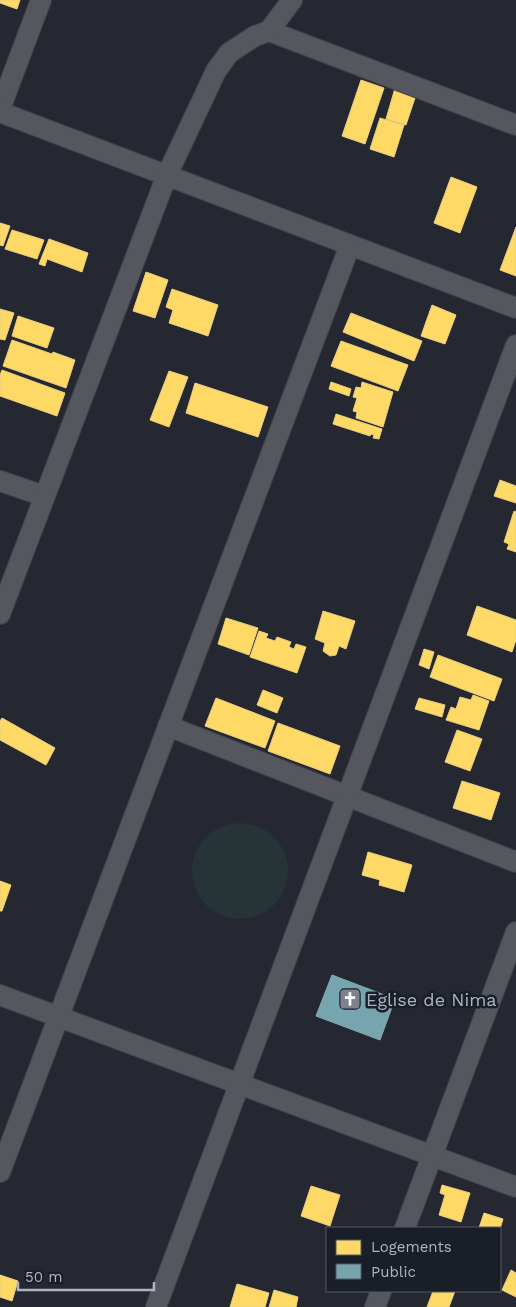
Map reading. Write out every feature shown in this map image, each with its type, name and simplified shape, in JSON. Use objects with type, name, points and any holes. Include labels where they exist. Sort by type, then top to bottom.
[{"type":"street","points":[[41,0],[0,110],[516,308]]},
{"type":"street","points":[[0,614],[167,175],[216,71],[229,54],[255,36],[268,31],[292,0]]},
{"type":"street","points":[[268,31],[516,124]]},
{"type":"street","points":[[0,1172],[350,244]]},
{"type":"street","points":[[156,1307],[516,345]]},
{"type":"street","points":[[0,481],[44,496]]},
{"type":"street","points":[[168,726],[516,862]]},
{"type":"street","points":[[405,1227],[516,932]]},
{"type":"street","points":[[0,995],[516,1187]]},
{"type":"street","points":[[375,1307],[381,1292]]},
{"type":"shaded area","points":[[240,823],[259,826],[274,837],[285,852],[288,871],[285,890],[274,905],[259,916],[240,919],[221,916],[206,905],[195,890],[192,871],[195,852],[206,837],[221,826]]},
{"type":"building: Logements","points":[[0,0],[20,0],[17,9],[0,3]]},
{"type":"building: Logements","points":[[361,80],[384,88],[365,144],[342,136]]},
{"type":"building: Logements","points":[[395,88],[416,95],[406,125],[386,119]]},
{"type":"building: Logements","points":[[380,118],[404,125],[394,157],[370,149]]},
{"type":"building: Logements","points":[[451,177],[477,187],[460,233],[434,223]]},
{"type":"building: Logements","points":[[0,223],[10,226],[3,246],[0,245]]},
{"type":"building: Logements","points":[[516,227],[516,276],[500,270]]},
{"type":"building: Logements","points":[[12,230],[44,240],[37,259],[5,249]]},
{"type":"building: Logements","points":[[49,239],[88,253],[82,272],[47,259],[45,266],[39,264]]},
{"type":"building: Logements","points":[[146,272],[168,280],[155,318],[133,311]]},
{"type":"building: Logements","points":[[172,289],[218,305],[208,336],[169,323],[173,310],[166,307]]},
{"type":"building: Logements","points":[[432,305],[456,315],[445,344],[421,336]]},
{"type":"building: Logements","points":[[0,309],[14,313],[5,340],[0,339]]},
{"type":"building: Logements","points":[[351,313],[422,341],[414,361],[343,332]]},
{"type":"building: Logements","points":[[18,316],[54,328],[47,348],[12,336]]},
{"type":"building: Logements","points":[[12,340],[75,360],[66,388],[3,366]]},
{"type":"building: Logements","points":[[341,341],[408,365],[398,391],[331,366]]},
{"type":"building: Logements","points":[[2,370],[65,393],[57,416],[0,396],[0,375]]},
{"type":"building: Logements","points":[[169,371],[188,377],[169,427],[150,420]]},
{"type":"building: Logements","points":[[331,382],[351,389],[349,396],[329,389]]},
{"type":"building: Logements","points":[[362,382],[393,392],[383,427],[356,418],[357,412],[353,411],[357,398],[353,397],[356,387],[361,388]]},
{"type":"building: Logements","points":[[195,383],[268,407],[258,437],[186,413]]},
{"type":"building: Logements","points":[[336,414],[382,429],[379,439],[373,438],[374,435],[371,434],[370,436],[333,424]]},
{"type":"building: Logements","points":[[500,480],[516,486],[516,503],[494,496]]},
{"type":"building: Logements","points":[[514,511],[516,512],[516,552],[507,549],[509,544],[504,542]]},
{"type":"building: Logements","points":[[477,606],[516,620],[516,640],[512,652],[467,635]]},
{"type":"building: Logements","points":[[323,611],[355,621],[346,649],[339,646],[336,655],[330,656],[323,651],[325,643],[315,639]]},
{"type":"building: Logements","points":[[226,618],[258,628],[249,655],[218,644]]},
{"type":"building: Logements","points":[[259,631],[268,634],[266,638],[275,641],[277,637],[291,642],[289,647],[294,649],[296,644],[306,647],[297,673],[250,657]]},
{"type":"building: Logements","points":[[424,649],[434,652],[429,669],[419,665]]},
{"type":"building: Logements","points":[[438,655],[502,679],[494,701],[430,677]]},
{"type":"building: Logements","points":[[263,690],[283,698],[277,713],[257,705]]},
{"type":"building: Logements","points":[[473,695],[489,701],[479,730],[446,720],[451,707],[456,709],[460,697],[471,700]]},
{"type":"building: Logements","points":[[216,698],[275,721],[265,748],[205,726]]},
{"type":"building: Logements","points":[[419,698],[445,705],[442,717],[415,709]]},
{"type":"building: Logements","points":[[2,718],[55,748],[46,765],[0,740],[0,721]]},
{"type":"building: Logements","points":[[278,723],[340,746],[330,774],[268,751]]},
{"type":"building: Logements","points":[[457,730],[482,739],[470,771],[445,762]]},
{"type":"building: Logements","points":[[462,781],[500,793],[491,820],[453,808]]},
{"type":"building: Logements","points":[[368,852],[412,865],[404,892],[379,885],[380,880],[362,875]]},
{"type":"building: Logements","points":[[0,881],[11,885],[2,911],[0,911]]},
{"type":"building: Logements","points":[[442,1185],[470,1193],[461,1222],[439,1215],[445,1195],[440,1193]]},
{"type":"building: Logements","points":[[311,1186],[340,1195],[330,1226],[301,1216]]},
{"type":"building: Logements","points":[[484,1213],[503,1219],[501,1227],[479,1227]]},
{"type":"building: Logements","points":[[511,1270],[516,1273],[516,1297],[502,1290]]},
{"type":"building: Logements","points":[[0,1275],[18,1281],[12,1301],[0,1297]]},
{"type":"building: Logements","points":[[237,1284],[269,1293],[265,1307],[230,1307]]},
{"type":"building: Logements","points":[[274,1290],[298,1297],[296,1307],[269,1307]]},
{"type":"building: Logements","points":[[433,1292],[455,1292],[449,1307],[427,1307]]},
{"type":"building: Public","points":[[332,975],[395,999],[380,1040],[316,1016]]},
{"type":"place","name":"Eglise de Nima","points":[[350,999]]}]
